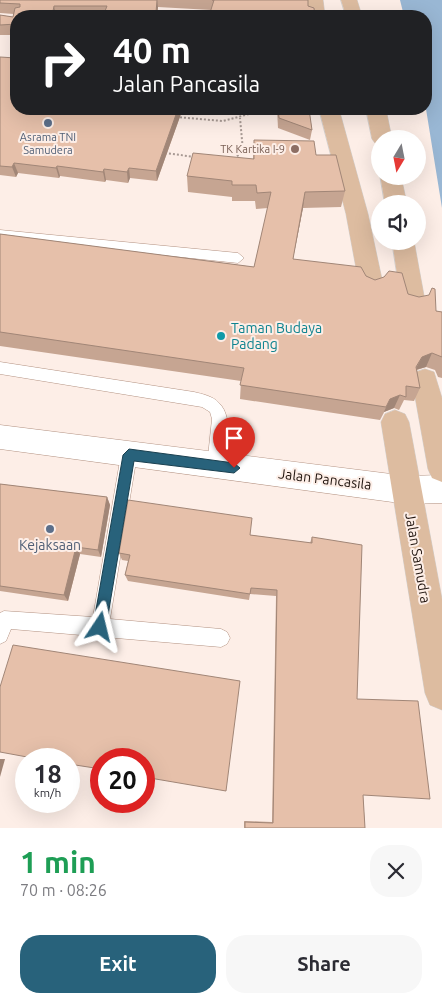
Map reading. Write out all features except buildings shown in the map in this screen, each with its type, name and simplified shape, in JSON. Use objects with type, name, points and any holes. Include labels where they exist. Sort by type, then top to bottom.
[{"type":"main road","points":[[331,115],[357,214],[371,284]]},
{"type":"main road","points":[[377,115],[380,130]]},
{"type":"main road","points":[[357,214],[371,215]]},
{"type":"main road","points":[[404,250],[413,301]]},
{"type":"main road","points":[[425,380],[442,469]]},
{"type":"main road","name":"Jalan Samudra","points":[[395,422],[442,693]]},
{"type":"street","name":"Jalan Pancasila","points":[[0,437],[407,490],[442,489]]},
{"type":"lane","points":[[0,234],[238,258]]},
{"type":"lane","points":[[0,368],[194,398],[207,402],[216,408],[220,420],[215,466]]},
{"type":"lane","points":[[100,627],[129,455]]},
{"type":"lane","points":[[0,635],[4,620],[221,638]]},
{"type":"path","points":[[170,117],[207,121],[240,118],[249,115]]},
{"type":"path","points":[[231,159],[237,158],[243,151],[240,118]]},
{"type":"path","points":[[156,152],[196,157]]},
{"type":"water","points":[[400,0],[442,0],[442,208],[427,115],[432,115],[432,10],[402,10]]},
{"type":"place","name":"Asrama TNI Samudera","points":[[48,123]]},
{"type":"place","name":"TK Kartika I-9","points":[[295,149]]},
{"type":"place","name":"Taman Budaya Padang","points":[[221,336]]},
{"type":"place","name":"Kejaksaan","points":[[50,529]]},
{"type":"route","points":[[100,627],[129,455],[234,468]]}]
